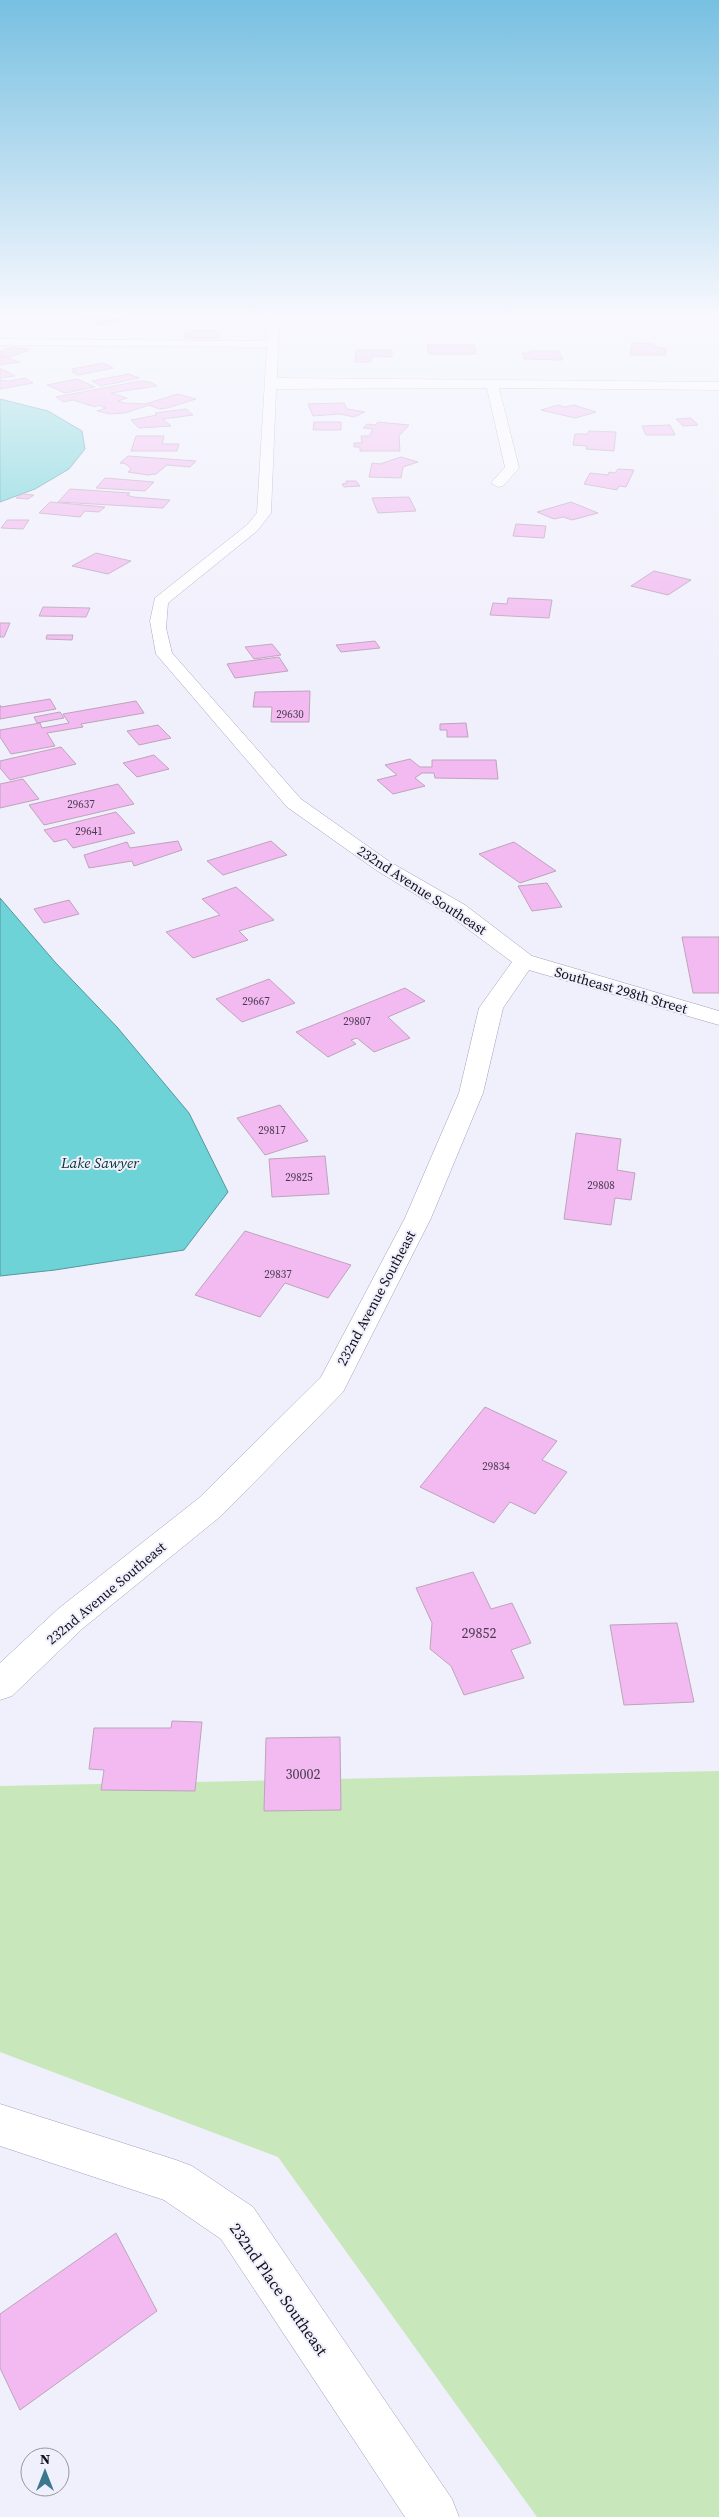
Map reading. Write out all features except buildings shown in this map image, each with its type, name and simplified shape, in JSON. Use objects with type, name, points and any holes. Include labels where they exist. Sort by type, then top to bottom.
[{"type":"street","name":"232nd Avenue Southeast","points":[[0,1685],[70,1619],[210,1507],[332,1384],[418,1218],[472,1093],[491,1008],[524,961],[458,910],[383,866],[294,803],[164,654],[156,620],[161,601],[252,528],[264,514],[267,434]]},
{"type":"street","points":[[498,483],[512,468],[504,434]]},
{"type":"street","name":"Southeast 298th Street","points":[[524,961],[719,1018]]},
{"type":"street","name":"232nd Place Southeast","points":[[0,2125],[176,2182],[237,2223],[434,2517]]},
{"type":"green space","points":[[719,1771],[719,2517],[537,2517],[278,2157],[0,2052],[0,1786]]},
{"type":"water","points":[[0,434],[83,434],[85,449],[69,469],[35,489],[0,502]]},
{"type":"water","name":"Lake Sawyer","points":[[0,898],[55,962],[117,1027],[189,1113],[228,1192],[184,1250],[55,1270],[0,1276]]}]
